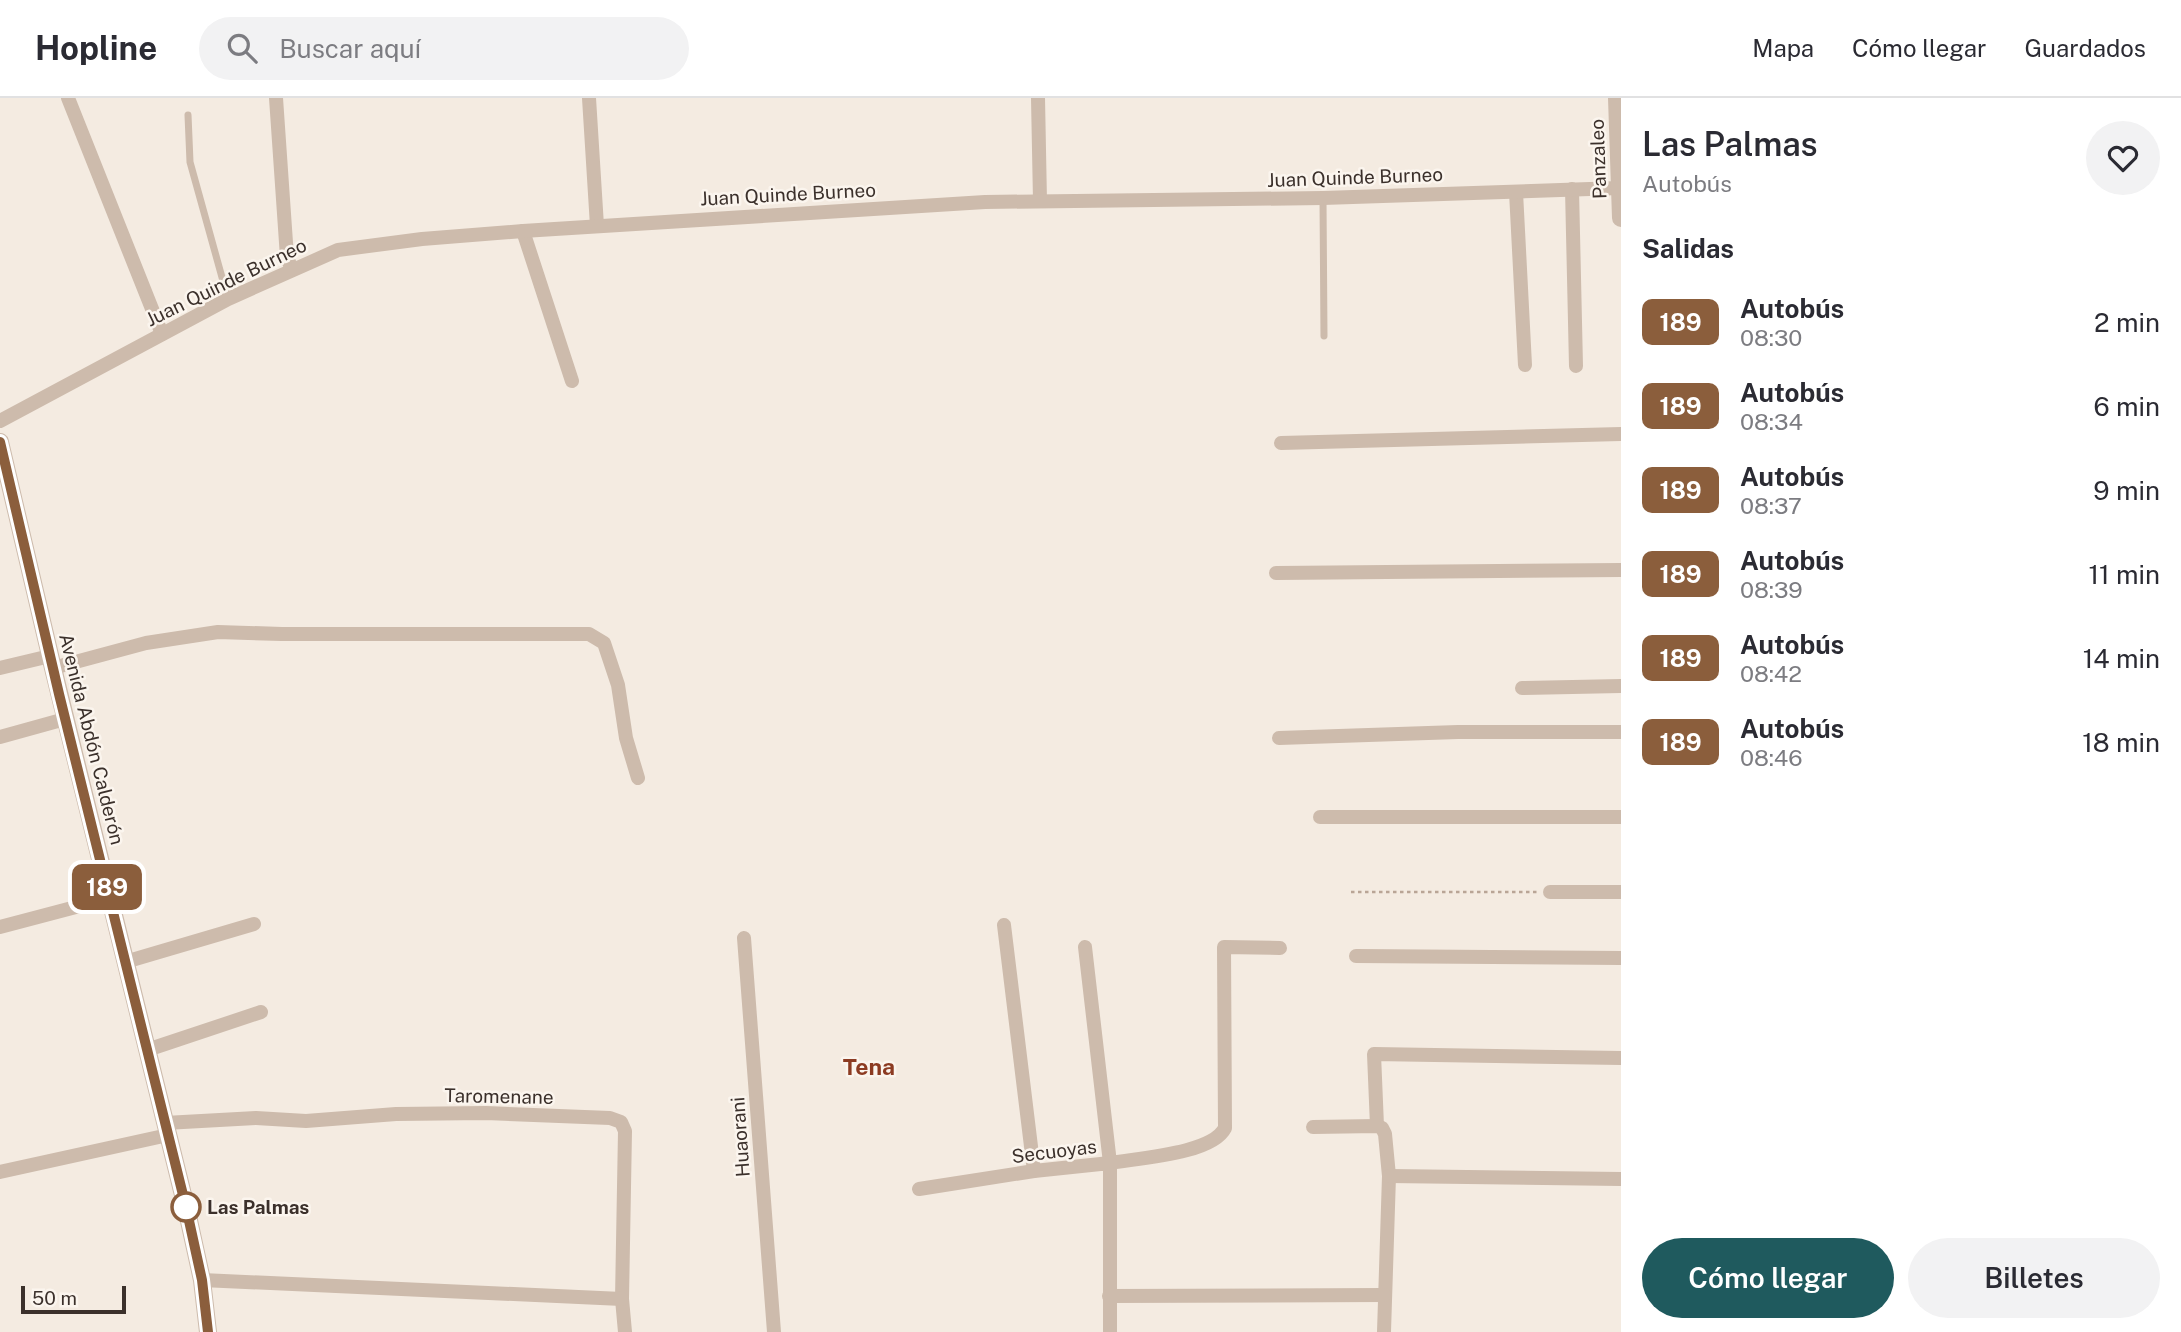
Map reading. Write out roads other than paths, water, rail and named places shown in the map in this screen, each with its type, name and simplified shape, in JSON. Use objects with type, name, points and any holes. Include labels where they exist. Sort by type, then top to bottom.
[{"type":"street","points":[[68,98],[162,334]]},
{"type":"street","points":[[276,98],[287,257],[292,270]]},
{"type":"street","points":[[589,98],[597,226]]},
{"type":"street","points":[[1038,98],[1040,201]]},
{"type":"street","name":"Panzaleo","points":[[1617,98],[1621,218]]},
{"type":"street","name":"Juan Quinde Burneo","points":[[0,421],[228,299],[338,250],[422,239],[523,231],[972,203],[1323,198],[1619,188]]},
{"type":"street","points":[[1572,190],[1576,366]]},
{"type":"street","points":[[1516,191],[1525,365]]},
{"type":"street","points":[[523,231],[572,381]]},
{"type":"street","points":[[1281,443],[1621,434]]},
{"type":"street","name":"Avenida Abdón Calderón","points":[[0,442],[3,468],[202,1280],[208,1332]]},
{"type":"street","points":[[1276,573],[1621,570]]},
{"type":"street","points":[[0,668],[51,662],[218,632],[589,634],[604,643],[618,685],[626,738],[638,778]]},
{"type":"street","points":[[1522,688],[1621,686]]},
{"type":"street","points":[[0,737],[65,719]]},
{"type":"street","points":[[1279,738],[1458,732],[1621,732]]},
{"type":"street","points":[[1320,817],[1621,817]]},
{"type":"street","points":[[1550,892],[1621,892]]},
{"type":"street","points":[[0,927],[110,898]]},
{"type":"street","points":[[125,962],[254,924]]},
{"type":"street","points":[[1004,925],[1034,1171]]},
{"type":"street","name":"Huaorani","points":[[744,938],[774,1332]]},
{"type":"street","points":[[1085,947],[1110,1163],[1194,1149],[1212,1142],[1223,1133],[1224,947],[1280,948]]},
{"type":"street","points":[[1356,956],[1621,958]]},
{"type":"street","points":[[147,1049],[261,1012]]},
{"type":"street","points":[[1377,1125],[1374,1054],[1621,1058]]},
{"type":"street","name":"Taromenane","points":[[166,1129],[256,1118],[306,1121],[396,1114],[486,1113],[610,1118],[621,1122],[625,1131],[622,1299],[625,1332]]},
{"type":"street","points":[[1313,1127],[1377,1125],[1385,1134],[1389,1176],[1384,1332]]},
{"type":"street","points":[[0,1172],[166,1129]]},
{"type":"street","name":"Secuoyas","points":[[919,1189],[1034,1171],[1110,1163],[1110,1332]]},
{"type":"street","points":[[1389,1176],[1621,1179]]},
{"type":"street","points":[[202,1280],[622,1299]]},
{"type":"street","points":[[1109,1296],[1384,1295]]},
{"type":"lane","points":[[188,115],[190,162],[228,299]]},
{"type":"lane","points":[[1323,198],[1324,336]]},
{"type":"place","name":"Las Palmas","points":[[186,1207]]},
{"type":"district","name":"Tena","points":[[869,1067]]}]
